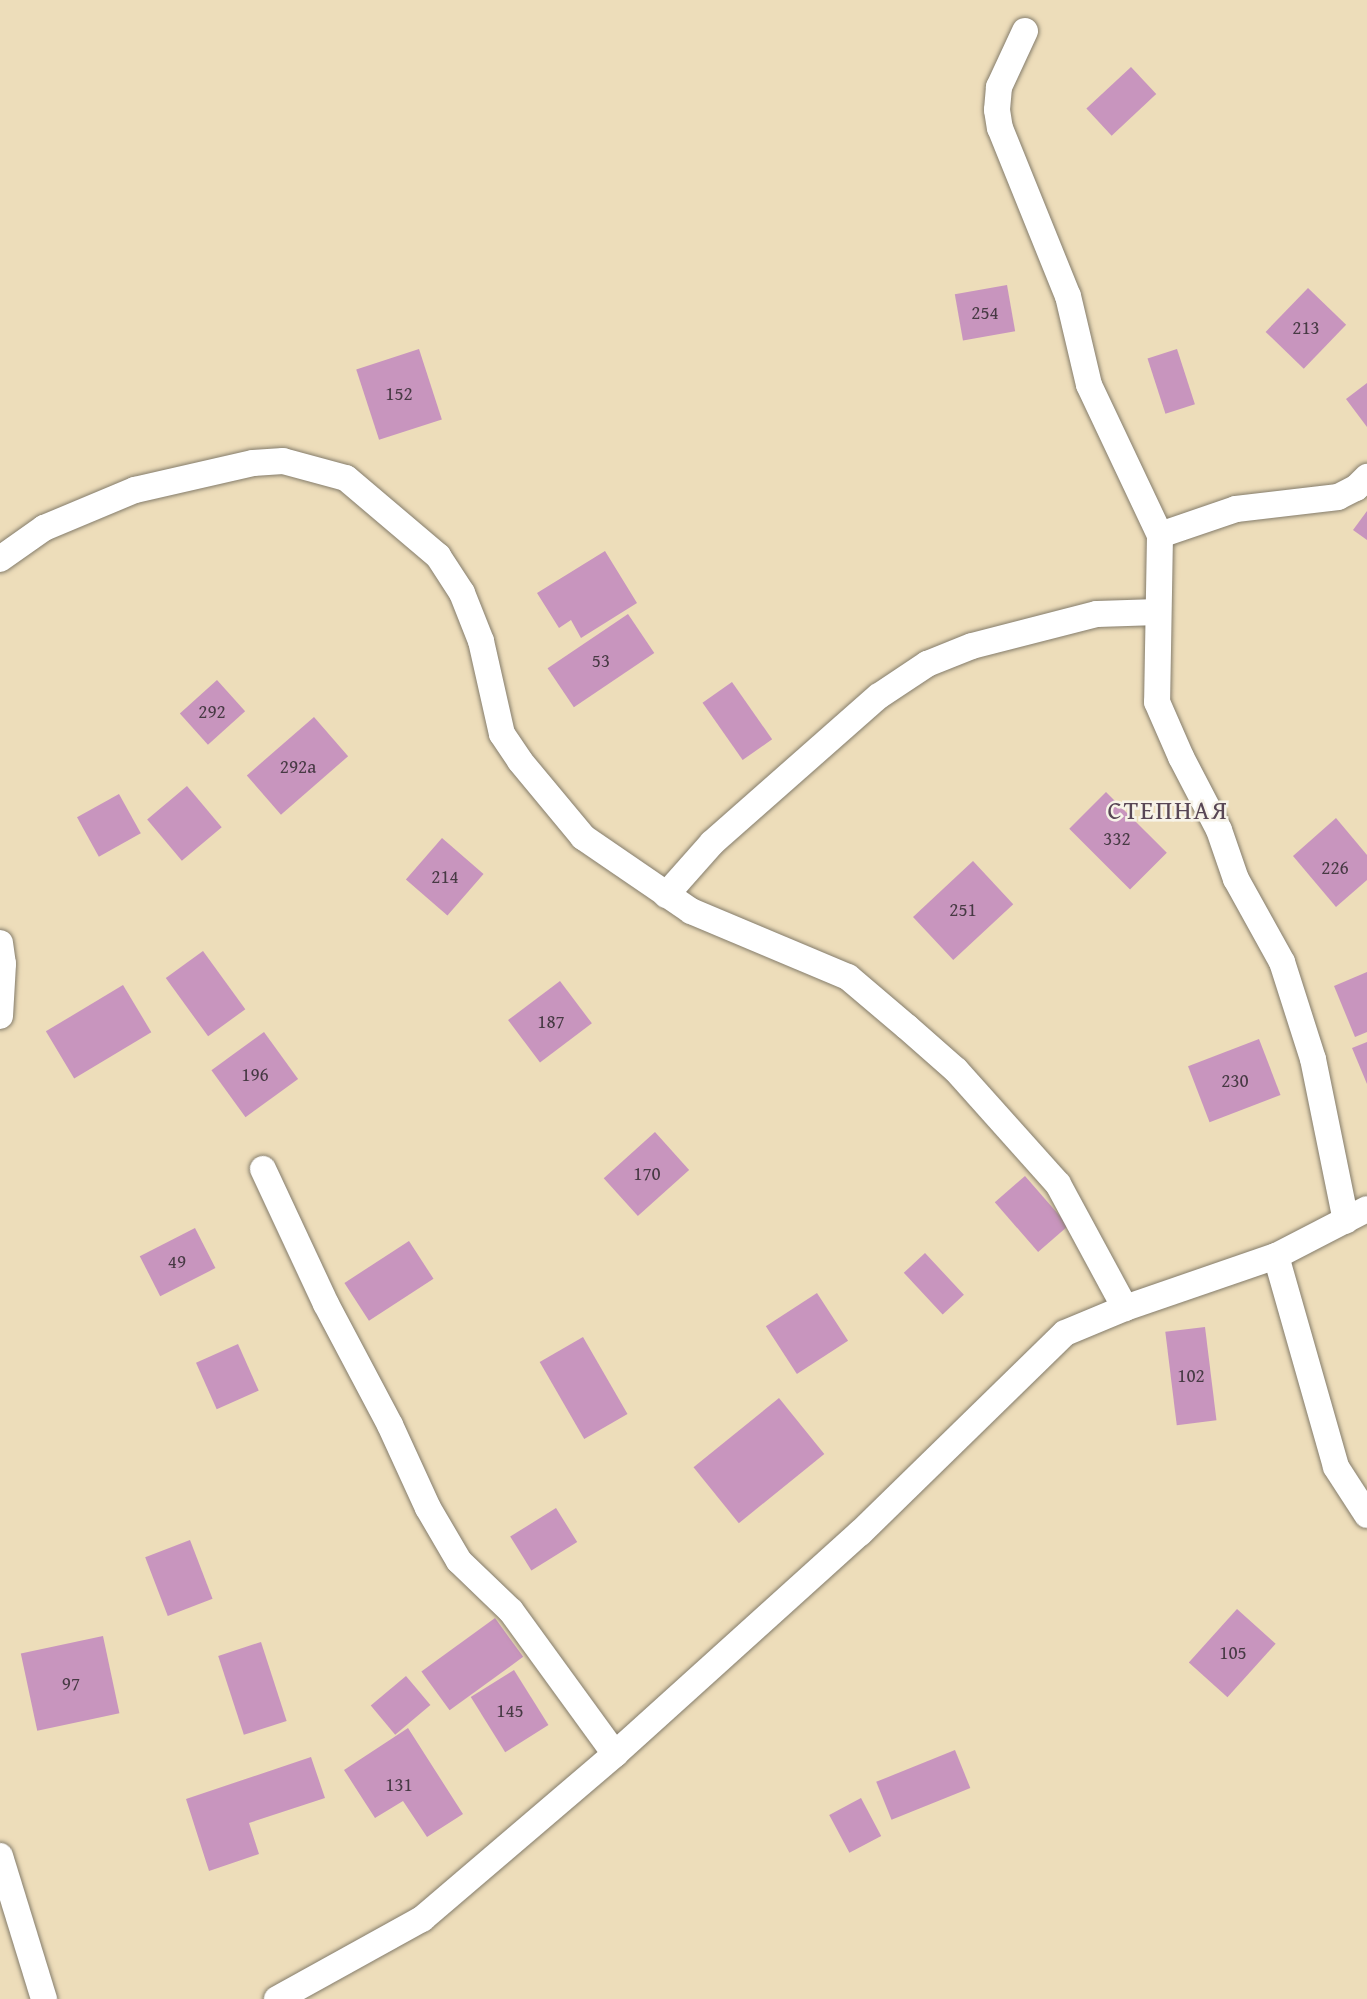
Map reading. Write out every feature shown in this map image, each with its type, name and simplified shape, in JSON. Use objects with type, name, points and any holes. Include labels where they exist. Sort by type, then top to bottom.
[{"type":"street","points":[[277,1999],[422,1919],[615,1754],[860,1533],[1065,1333],[1125,1308],[1276,1256],[1356,1215],[1313,1059],[1282,962],[1236,879],[1219,830],[1157,702],[1160,535],[1089,385],[1068,296],[1000,128],[996,110],[999,87],[1025,31]]},
{"type":"street","points":[[0,559],[44,528],[135,490],[253,463],[283,461],[346,478],[438,556],[462,593],[481,641],[502,734],[520,761],[583,837],[691,911],[848,977],[956,1070],[1058,1184],[1125,1308]]},
{"type":"street","points":[[1160,535],[1236,509],[1338,497],[1356,488],[1367,477]]},
{"type":"street","points":[[666,895],[712,844],[878,696],[927,664],[972,646],[1097,614],[1158,612]]},
{"type":"street","points":[[0,943],[3,964],[0,1016]]},
{"type":"street","points":[[263,1169],[326,1304],[390,1425],[428,1508],[459,1561],[511,1611],[615,1754]]},
{"type":"street","points":[[1276,1256],[1336,1467],[1367,1515]]},
{"type":"street","points":[[0,1856],[44,1999]]},
{"type":"building","points":[[1131,67],[1156,94],[1112,136],[1086,109]]},
{"type":"building","points":[[1007,285],[1015,331],[963,340],[955,294]]},
{"type":"building","points":[[1308,288],[1346,325],[1304,369],[1266,332]]},
{"type":"building","points":[[419,349],[442,419],[379,440],[356,369]]},
{"type":"building","points":[[1177,349],[1195,404],[1165,414],[1148,359]]},
{"type":"building","points":[[1367,383],[1367,427],[1346,399]]},
{"type":"building","points":[[1367,511],[1367,540],[1353,530]]},
{"type":"building","points":[[605,551],[637,603],[581,638],[571,620],[559,628],[537,593]]},
{"type":"building","points":[[628,614],[654,653],[574,707],[548,668]]},
{"type":"building","points":[[217,680],[245,711],[208,745],[180,713]]},
{"type":"building","points":[[732,682],[772,739],[743,760],[703,703]]},
{"type":"building","points":[[314,717],[348,756],[281,815],[247,775]]},
{"type":"building","points":[[187,786],[222,827],[182,861],[147,819]]},
{"type":"building","points":[[1106,792],[1167,853],[1130,890],[1069,829]]},
{"type":"building","points":[[119,794],[141,833],[99,857],[77,817]]},
{"type":"building","points":[[1336,818],[1367,855],[1367,880],[1336,907],[1293,856]]},
{"type":"building","points":[[442,838],[484,874],[447,916],[406,880]]},
{"type":"building","points":[[973,861],[1013,904],[953,960],[913,917]]},
{"type":"building","points":[[203,951],[245,1009],[208,1036],[166,978]]},
{"type":"building","points":[[1367,972],[1367,1032],[1355,1037],[1334,986]]},
{"type":"building","points":[[560,981],[592,1023],[540,1062],[508,1020]]},
{"type":"building","points":[[123,985],[151,1032],[74,1078],[46,1031]]},
{"type":"building","points":[[264,1032],[298,1079],[246,1117],[211,1070]]},
{"type":"building","points":[[1259,1039],[1281,1095],[1210,1122],[1188,1066]]},
{"type":"building","points":[[1367,1042],[1367,1084],[1352,1048]]},
{"type":"building","points":[[655,1132],[689,1170],[638,1216],[604,1178]]},
{"type":"building","points":[[1025,1176],[1068,1226],[1038,1252],[995,1202]]},
{"type":"building","points":[[195,1228],[215,1268],[160,1296],[140,1256]]},
{"type":"building","points":[[409,1241],[434,1279],[369,1321],[344,1283]]},
{"type":"building","points":[[925,1253],[964,1295],[943,1314],[904,1273]]},
{"type":"building","points":[[817,1293],[848,1341],[797,1374],[766,1326]]},
{"type":"building","points":[[1205,1327],[1216,1420],[1177,1425],[1165,1332]]},
{"type":"building","points":[[583,1337],[628,1414],[584,1439],[540,1362]]},
{"type":"building","points":[[238,1344],[259,1391],[217,1409],[196,1363]]},
{"type":"building","points":[[779,1398],[824,1454],[739,1523],[694,1467]]},
{"type":"building","points":[[556,1508],[577,1542],[531,1571],[510,1537]]},
{"type":"building","points":[[190,1540],[213,1599],[168,1616],[145,1557]]},
{"type":"building","points":[[1237,1609],[1276,1644],[1227,1697],[1189,1663]]},
{"type":"building","points":[[495,1618],[523,1657],[450,1710],[421,1671]]},
{"type":"building","points":[[103,1636],[119,1713],[37,1731],[21,1653]]},
{"type":"building","points":[[261,1642],[287,1721],[244,1735],[218,1656]]},
{"type":"building","points":[[514,1670],[548,1725],[505,1752],[471,1697]]},
{"type":"building","points":[[406,1676],[430,1705],[395,1735],[371,1706]]},
{"type":"building","points":[[408,1728],[463,1814],[427,1837],[403,1801],[375,1818],[344,1770]]},
{"type":"building","points":[[955,1750],[970,1788],[892,1820],[876,1782]]},
{"type":"building","points":[[311,1757],[325,1798],[249,1823],[259,1854],[209,1871],[186,1799]]},
{"type":"building","points":[[861,1798],[881,1836],[849,1853],[829,1815]]},
{"type":"district","name":"СТЕПНАЯ","points":[[1168,810]]}]
